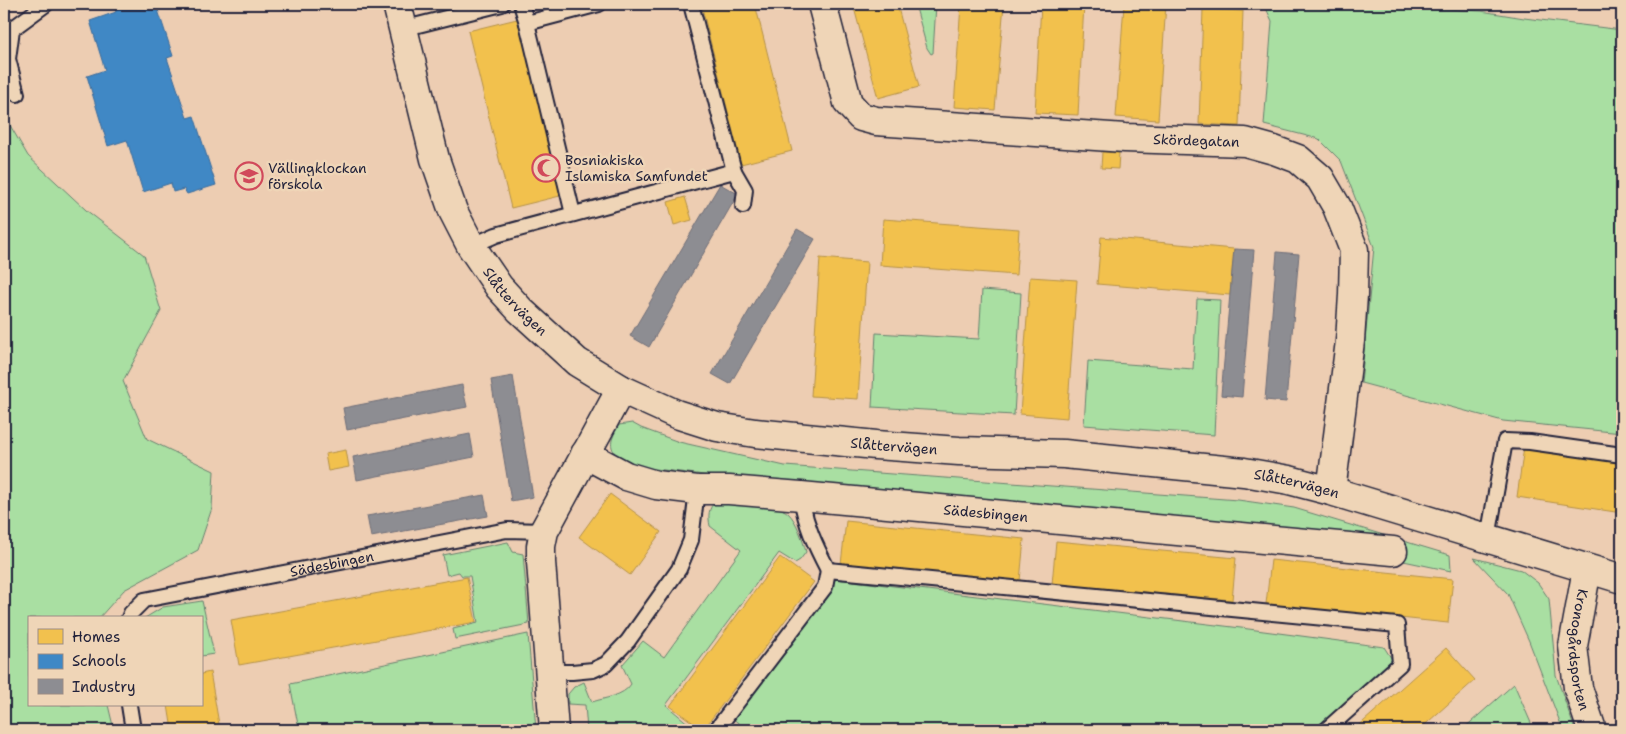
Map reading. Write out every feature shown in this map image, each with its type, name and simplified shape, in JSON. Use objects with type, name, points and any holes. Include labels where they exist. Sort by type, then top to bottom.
[{"type":"street","name":"Skördegatan","points":[[822,4],[848,103],[862,117],[876,121],[1125,138],[1245,142],[1298,159],[1320,178],[1337,206],[1354,250],[1350,341],[1331,492]]},
{"type":"street","name":"Slåttervägen","points":[[399,16],[435,159],[453,211],[471,246],[500,287],[520,310],[577,362],[621,390],[676,414],[718,427],[755,433],[941,450],[1064,454],[1235,471],[1289,480],[1622,579]]},
{"type":"street","points":[[554,730],[541,546],[544,531],[621,390]]},
{"type":"street","name":"Sädesbingen","points":[[585,454],[626,476],[656,485],[697,490],[729,490],[801,496],[1393,551]]},
{"type":"street","name":"Kronogårdsporten","points":[[1587,569],[1573,646],[1578,688],[1592,730]]},
{"type":"lane","points":[[18,94],[8,59],[12,29],[46,4]]},
{"type":"lane","points":[[399,16],[502,4]]},
{"type":"lane","points":[[521,4],[573,214]]},
{"type":"lane","points":[[527,23],[599,4]]},
{"type":"lane","points":[[691,4],[734,170],[745,190],[743,206]]},
{"type":"lane","points":[[471,246],[496,235],[734,170]]},
{"type":"lane","points":[[1488,538],[1505,441],[1530,442],[1622,455]]},
{"type":"lane","points":[[549,672],[593,670],[606,664],[628,641],[679,569],[692,540],[697,490]]},
{"type":"lane","points":[[716,730],[824,587],[828,570],[815,546],[804,516],[801,496]]},
{"type":"lane","name":"Sädesbingen","points":[[130,616],[144,600],[507,530],[544,531]]},
{"type":"lane","points":[[828,570],[1397,625],[1400,664],[1326,730]]},
{"type":"lane","points":[[129,706],[133,730]]},
{"type":"green space","points":[[915,4],[936,4],[933,53],[931,54],[927,48]]},
{"type":"green space","points":[[1244,4],[1351,4],[1481,11],[1622,30],[1622,433],[1503,421],[1361,383],[1374,247],[1341,161],[1319,139],[1264,125],[1272,21],[1265,6]]},
{"type":"green space","points":[[4,115],[28,156],[86,210],[144,255],[161,311],[123,381],[147,439],[214,471],[212,508],[198,550],[124,590],[101,616],[28,616],[28,706],[108,706],[114,730],[4,730]]},
{"type":"green space","points":[[982,290],[1021,293],[1014,415],[872,407],[876,333],[979,339]]},
{"type":"green space","points":[[1197,299],[1220,300],[1214,435],[1084,425],[1088,361],[1193,369]]},
{"type":"green space","points":[[632,423],[679,442],[785,466],[1238,500],[1294,508],[1450,555],[1451,571],[1266,532],[802,487],[623,465],[615,454],[612,441],[619,425]]},
{"type":"green space","points":[[716,501],[754,503],[782,509],[794,521],[806,552],[795,563],[779,553],[666,705],[696,730],[587,730],[585,705],[568,704],[568,694],[574,687],[584,682],[592,702],[619,694],[628,688],[631,684],[622,665],[643,641],[664,657],[741,550],[710,526],[709,512],[711,506]]},
{"type":"green space","points":[[508,542],[513,552],[523,554],[529,624],[455,639],[453,629],[478,623],[470,576],[462,576],[459,572],[447,575],[443,555]]},
{"type":"green space","points":[[1474,558],[1521,570],[1538,583],[1549,599],[1556,675],[1575,730],[1563,730],[1529,641],[1508,594]]},
{"type":"green space","points":[[836,579],[1384,647],[1393,661],[1319,730],[748,730],[733,719]]},
{"type":"green space","points":[[202,601],[214,654],[202,656],[202,616],[148,616],[163,607]]},
{"type":"green space","points":[[528,634],[536,730],[299,730],[290,684]]},
{"type":"green space","points":[[1514,684],[1534,730],[1462,730]]},
{"type":"building: Homes","points":[[540,4],[568,4],[541,10]]},
{"type":"building: Homes","points":[[701,4],[755,4],[792,151],[741,164]]},
{"type":"building: Homes","points":[[853,4],[897,4],[919,87],[878,98]]},
{"type":"building: Homes","points":[[961,4],[1004,4],[995,110],[954,107]]},
{"type":"building: Homes","points":[[1041,4],[1084,4],[1078,115],[1035,113]]},
{"type":"building: Homes","points":[[1124,4],[1166,4],[1158,120],[1116,117]]},
{"type":"building: Homes","points":[[1203,9],[1243,11],[1239,126],[1199,124]]},
{"type":"building: Homes","points":[[521,18],[564,195],[511,208],[468,31]]},
{"type":"building: Homes","points":[[1102,152],[1119,153],[1118,169],[1101,168]]},
{"type":"building: Homes","points":[[685,197],[692,220],[674,225],[668,202]]},
{"type":"building: Homes","points":[[883,219],[1019,229],[1016,275],[880,265]]},
{"type":"building: Homes","points":[[1101,237],[1234,249],[1230,295],[1097,284]]},
{"type":"building: Homes","points":[[820,258],[867,262],[858,399],[811,396]]},
{"type":"building: Homes","points":[[1030,277],[1077,280],[1067,418],[1020,414]]},
{"type":"building: Homes","points":[[1524,447],[1622,462],[1622,513],[1517,497]]},
{"type":"building: Homes","points":[[346,450],[349,467],[328,471],[325,454]]},
{"type":"building: Homes","points":[[610,494],[661,532],[630,575],[579,537]]},
{"type":"building: Homes","points":[[846,521],[1024,539],[1020,581],[841,564]]},
{"type":"building: Homes","points":[[1056,541],[1236,558],[1232,600],[1052,584]]},
{"type":"building: Homes","points":[[780,557],[814,582],[703,730],[670,706]]},
{"type":"building: Homes","points":[[1271,560],[1453,579],[1448,623],[1266,604]]},
{"type":"building: Homes","points":[[467,577],[476,622],[239,665],[231,620]]},
{"type":"building: Homes","points":[[1446,648],[1475,680],[1419,730],[1354,730]]},
{"type":"building: Homes","points":[[210,672],[220,730],[172,730],[168,706],[202,706],[202,674]]},
{"type":"building: Schools","points":[[113,4],[156,4],[173,56],[167,58],[187,118],[194,116],[216,185],[187,194],[184,189],[173,192],[171,183],[143,192],[127,140],[108,146],[87,76],[105,70],[90,21],[116,12]]},
{"type":"building: Industry","points":[[720,184],[738,194],[649,347],[630,336]]},
{"type":"building: Industry","points":[[797,229],[815,239],[730,384],[712,374]]},
{"type":"building: Industry","points":[[1234,249],[1254,250],[1242,397],[1221,395]]},
{"type":"building: Industry","points":[[1277,252],[1299,254],[1286,402],[1265,400]]},
{"type":"building: Industry","points":[[513,376],[533,497],[511,501],[491,380]]},
{"type":"building: Industry","points":[[462,385],[467,407],[347,430],[343,408]]},
{"type":"building: Industry","points":[[470,434],[474,457],[357,480],[353,457]]},
{"type":"building: Industry","points":[[484,495],[488,516],[371,537],[367,516]]},
{"type":"place","name":"Bosniakiska Islamiska Samfundet","points":[[546,168]]},
{"type":"place","name":"Vällingklockan förskola","points":[[249,176]]}]
